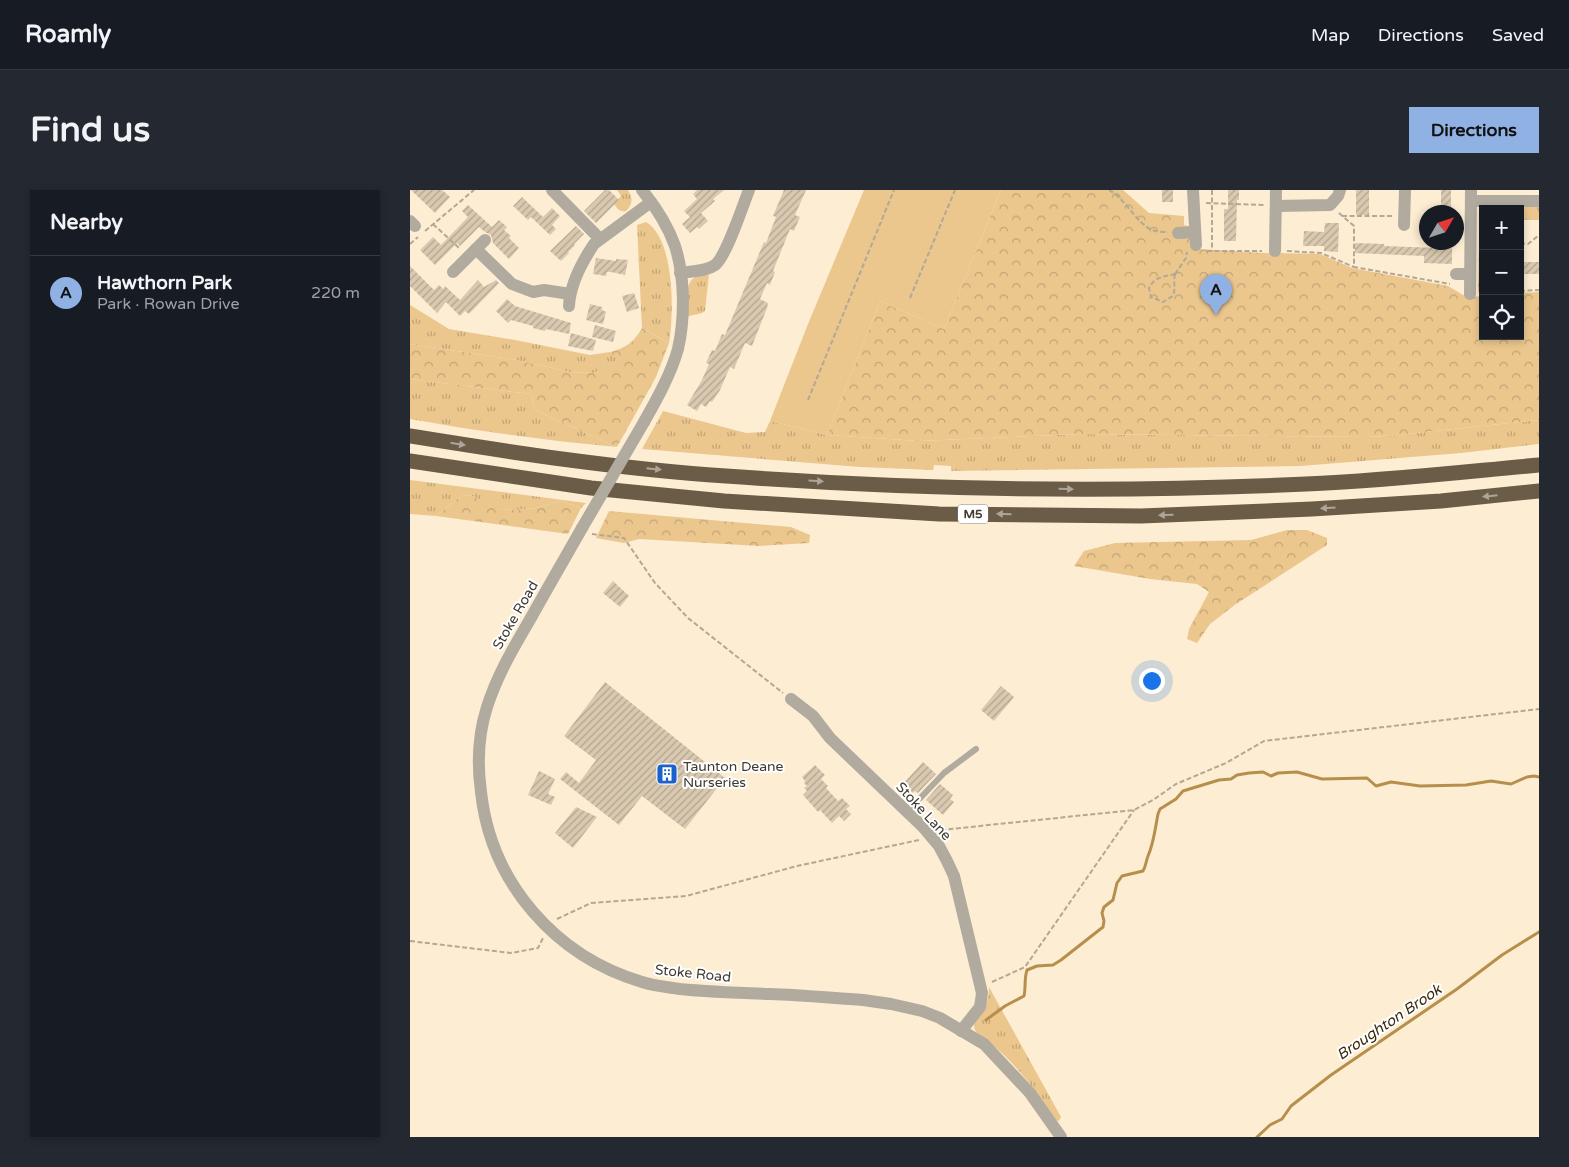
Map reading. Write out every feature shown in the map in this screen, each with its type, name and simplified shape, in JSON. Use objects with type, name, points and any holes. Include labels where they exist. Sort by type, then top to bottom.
[{"type":"highway","name":"M5","points":[[410,436],[597,463],[724,476],[941,487],[1138,490],[1309,484],[1539,465]]},
{"type":"highway","name":"M5","points":[[410,461],[591,488],[724,501],[939,514],[1141,516],[1312,509],[1441,501],[1539,491]]},
{"type":"street","points":[[642,190],[661,218],[675,246],[680,273],[707,269],[715,265],[726,250],[749,190]]},
{"type":"street","points":[[1275,251],[1276,190]]},
{"type":"street","points":[[1276,206],[1330,205],[1338,196],[1340,190]]},
{"type":"street","points":[[1404,220],[1405,190]]},
{"type":"street","points":[[559,193],[600,239]]},
{"type":"street","points":[[1194,196],[1196,245]]},
{"type":"street","points":[[1470,294],[1471,196],[1539,201]]},
{"type":"street","points":[[453,272],[476,248],[512,284],[533,292],[544,290],[569,300],[594,244],[651,202]]},
{"type":"street","points":[[1178,233],[1195,232]]},
{"type":"street","name":"Stoke Road","points":[[680,273],[683,293],[678,349],[663,386],[502,667],[486,709],[480,734],[478,756],[482,806],[493,847],[509,880],[536,916],[568,944],[591,960],[615,973],[643,983],[688,990],[863,1000],[922,1011],[940,1018],[984,1044],[1030,1093],[1061,1137]]},
{"type":"street","points":[[1454,279],[1470,274]]},
{"type":"street","name":"Stoke Lane","points":[[792,699],[813,716],[830,738],[907,812],[939,846],[954,876],[982,993],[980,1007],[961,1031]]},
{"type":"lane","points":[[907,812],[944,773],[976,749]]},
{"type":"path","points":[[410,244],[474,190]]},
{"type":"path","points":[[808,400],[894,190]]},
{"type":"path","points":[[910,298],[955,190]]},
{"type":"path","points":[[1109,190],[1120,198],[1143,224],[1152,230],[1178,233]]},
{"type":"path","points":[[1212,190],[1212,251]]},
{"type":"path","points":[[1194,196],[1212,204],[1276,206]]},
{"type":"path","points":[[1330,205],[1354,226],[1354,267],[1454,279]]},
{"type":"path","points":[[1342,216],[1404,220]]},
{"type":"path","points":[[433,224],[476,248]]},
{"type":"path","points":[[1524,244],[1528,244],[1539,235]]},
{"type":"path","points":[[1175,274],[1154,281],[1149,288],[1151,297],[1162,302],[1174,296],[1176,290],[1175,274],[1186,258],[1188,249],[1196,245]]},
{"type":"path","points":[[1524,291],[1539,290]]},
{"type":"path","points":[[581,530],[624,538],[655,583],[688,618],[792,699]]},
{"type":"path","points":[[410,941],[511,953],[538,948],[548,927],[557,919],[591,903],[686,896],[797,866],[923,839],[935,831],[1134,810],[1176,784],[1226,763],[1264,741],[1539,709]]},
{"type":"path","points":[[981,987],[1025,967],[1134,810]]},
{"type":"green space","points":[[617,190],[628,190],[630,193],[631,203],[626,211],[620,211],[614,204],[621,196]]},
{"type":"green space","points":[[864,190],[1001,190],[944,329],[880,301],[827,435],[770,421],[808,324]]},
{"type":"green space","points":[[1001,190],[1123,190],[1149,213],[1184,216],[1184,225],[1199,229],[1200,249],[1320,254],[1352,268],[1448,286],[1463,295],[1479,296],[1479,340],[1524,340],[1524,293],[1539,292],[1539,420],[1369,437],[1081,434],[919,441],[827,435],[880,301],[944,329]]},
{"type":"green space","points":[[1539,203],[1539,220],[1524,220],[1524,205],[1489,205]]},
{"type":"green space","points":[[646,222],[656,231],[663,244],[667,260],[672,296],[669,343],[642,328],[637,225]]},
{"type":"green space","points":[[1479,243],[1479,292],[1478,292]]},
{"type":"green space","points":[[709,274],[705,311],[687,317],[687,295],[690,283],[697,276]]},
{"type":"green space","points":[[410,305],[449,329],[590,355],[610,352],[619,361],[594,373],[570,372],[516,360],[410,344]]},
{"type":"green space","points":[[642,328],[669,343],[656,377],[617,447],[535,410],[531,394],[410,379],[410,344],[516,360],[570,372],[594,373],[618,361],[610,352],[621,349],[629,344]]},
{"type":"green space","points":[[410,379],[531,394],[535,410],[617,447],[461,428],[410,419]]},
{"type":"green space","points":[[663,411],[746,433],[765,432],[770,421],[827,435],[919,441],[1081,434],[1370,437],[1539,420],[1539,444],[1461,453],[1301,466],[951,471],[951,466],[934,465],[933,470],[860,467],[642,449]]},
{"type":"green space","points":[[410,480],[586,503],[581,508],[561,501],[536,508],[497,509],[470,495],[461,496],[436,516],[410,514]]},
{"type":"green space","points":[[470,495],[498,509],[536,508],[561,501],[581,508],[568,534],[436,516],[461,496]]},
{"type":"green space","points":[[609,511],[791,527],[810,535],[809,543],[759,546],[639,539],[624,543],[596,538]]},
{"type":"green space","points":[[1287,530],[1307,530],[1327,538],[1327,545],[1236,604],[1210,624],[1197,643],[1187,639],[1189,629],[1209,592],[1197,584],[1150,579],[1074,566],[1084,551],[1115,543],[1251,540]]},
{"type":"green space","points":[[989,987],[1061,1117],[1059,1121],[1056,1120],[1014,1065],[994,1046],[979,1036],[975,1029],[975,1020],[985,1006]]},
{"type":"building","points":[[411,190],[442,190],[450,197],[435,213]]},
{"type":"building","points":[[605,190],[609,190],[619,200],[596,223],[584,211]]},
{"type":"building","points":[[697,190],[724,190],[701,213],[708,221],[699,229],[697,227],[690,233],[682,224],[690,217],[684,211],[697,199],[693,194]]},
{"type":"building","points":[[784,190],[806,190],[795,215],[800,217],[794,231],[790,229],[773,271],[775,272],[770,285],[767,283],[760,299],[768,303],[767,308],[752,346],[745,343],[734,369],[730,367],[720,390],[712,402],[710,401],[706,407],[701,404],[697,411],[687,405],[702,380],[709,364],[706,363],[712,350],[715,351],[722,334],[725,335],[764,242],[766,243],[776,217],[773,216]]},
{"type":"building","points":[[1162,190],[1173,190],[1173,202],[1162,202]]},
{"type":"building","points":[[1228,190],[1239,190],[1236,241],[1224,241],[1224,209],[1228,209]]},
{"type":"building","points":[[1356,190],[1369,190],[1369,215],[1356,215]]},
{"type":"building","points":[[1441,190],[1451,190],[1451,205],[1441,205]]},
{"type":"building","points":[[522,197],[543,217],[552,208],[560,216],[552,225],[556,229],[550,235],[531,217],[528,220],[513,206]]},
{"type":"building","points":[[468,205],[492,227],[499,220],[507,227],[504,230],[511,236],[509,238],[519,248],[509,259],[493,243],[491,235],[479,227],[460,246],[457,243],[435,265],[420,250],[433,237],[441,245],[468,217],[462,211]]},
{"type":"building","points":[[1325,223],[1339,223],[1338,252],[1324,251],[1324,246],[1303,246],[1304,231],[1324,232]]},
{"type":"building","points":[[576,226],[584,234],[561,261],[550,251]]},
{"type":"building","points":[[1355,243],[1384,244],[1384,246],[1419,247],[1419,250],[1452,250],[1452,264],[1424,263],[1424,256],[1355,253]]},
{"type":"building","points":[[596,258],[616,261],[616,259],[628,260],[625,275],[611,272],[607,272],[606,276],[593,274]]},
{"type":"building","points":[[1524,262],[1539,262],[1539,274],[1524,274]]},
{"type":"building","points":[[410,266],[434,290],[439,285],[443,289],[445,286],[460,300],[478,280],[484,287],[496,280],[499,283],[469,314],[465,311],[460,316],[446,302],[437,313],[410,286]]},
{"type":"building","points":[[634,293],[639,308],[627,312],[622,296]]},
{"type":"building","points":[[507,299],[515,306],[571,323],[569,334],[546,329],[545,331],[511,320],[508,323],[496,311]]},
{"type":"building","points":[[590,304],[602,307],[602,310],[606,312],[603,324],[586,320]]},
{"type":"building","points":[[595,325],[616,331],[613,342],[592,337]]},
{"type":"building","points":[[571,333],[596,340],[593,351],[568,346]]},
{"type":"building","points":[[613,581],[629,596],[620,607],[603,593]]},
{"type":"building","points":[[605,682],[725,778],[685,829],[642,796],[619,825],[560,779],[566,772],[579,783],[596,760],[564,736]]},
{"type":"building","points":[[1001,686],[1014,697],[994,721],[981,710]]},
{"type":"building","points":[[923,762],[936,774],[918,793],[915,791],[913,793],[903,784]]},
{"type":"building","points":[[815,765],[825,775],[821,779],[828,786],[826,788],[838,801],[842,798],[850,806],[846,809],[851,814],[844,821],[839,816],[832,823],[820,810],[818,812],[803,795],[807,791],[804,788],[807,786],[802,777]]},
{"type":"building","points":[[539,771],[555,779],[548,794],[555,797],[551,805],[528,795]]},
{"type":"building","points":[[940,784],[953,795],[950,799],[954,802],[943,815],[926,800]]},
{"type":"building","points":[[576,807],[597,817],[573,848],[555,833]]},
{"type":"waterway","points":[[986,1020],[1005,1006],[1024,996],[1027,970],[1037,966],[1053,965],[1103,927],[1102,913],[1104,907],[1113,900],[1117,883],[1122,876],[1143,871],[1144,869],[1152,846],[1160,809],[1176,799],[1183,791],[1219,780],[1231,779],[1237,775],[1263,772],[1271,776],[1278,773],[1297,772],[1322,779],[1367,778],[1376,786],[1391,782],[1420,786],[1466,785],[1491,781],[1511,784],[1527,777],[1539,777]]},
{"type":"waterway","name":"Broughton Brook","points":[[1257,1137],[1270,1125],[1282,1119],[1291,1106],[1331,1075],[1457,989],[1502,955],[1539,932]]},
{"type":"place","name":"Hawthorn Park","points":[[1216,315]]},
{"type":"place","name":"Taunton Deane Nurseries","points":[[667,774]]}]
